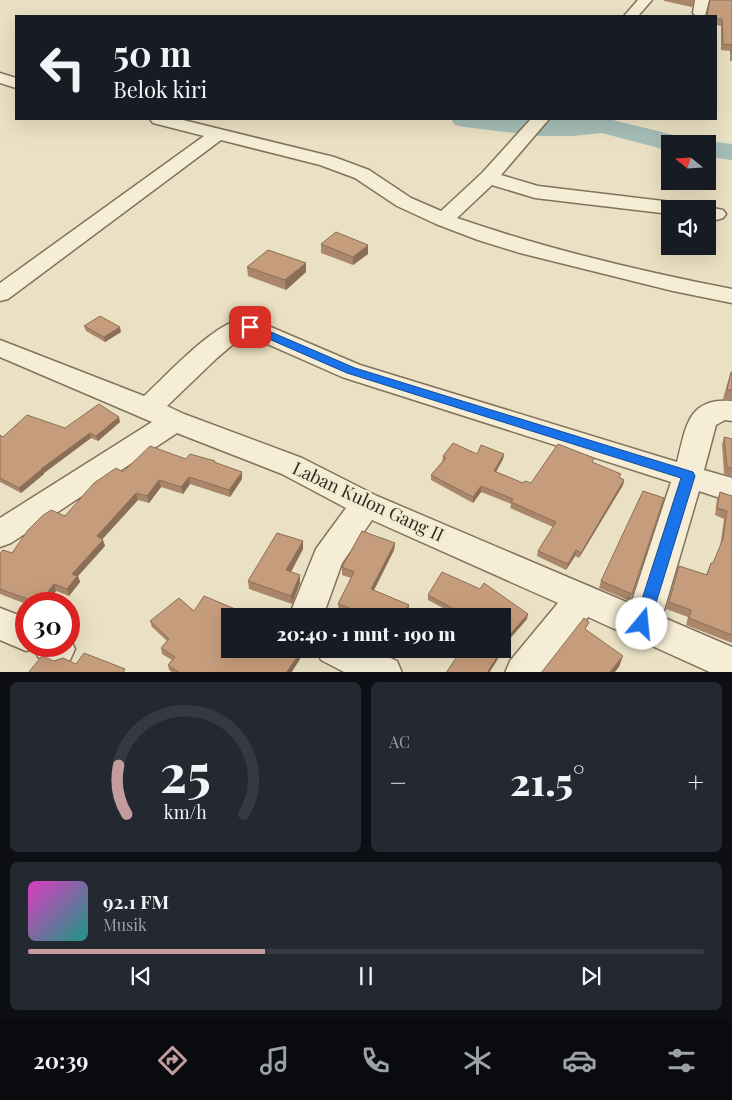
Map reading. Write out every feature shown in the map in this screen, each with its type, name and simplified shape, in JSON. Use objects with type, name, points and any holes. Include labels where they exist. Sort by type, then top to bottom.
[{"type":"street","points":[[632,15],[645,0]]},
{"type":"street","points":[[0,78],[15,82]]},
{"type":"street","points":[[163,120],[345,167],[362,174],[404,202],[443,220],[528,248],[681,286],[732,296]]},
{"type":"street","points":[[443,220],[489,177],[534,125]]},
{"type":"street","points":[[0,294],[219,133]]},
{"type":"street","points":[[489,177],[535,192],[552,195],[661,206]]},
{"type":"street","points":[[0,534],[161,414],[208,352],[236,329],[243,326],[250,327],[351,371],[732,490]]},
{"type":"street","name":"Laban Kulon Gang II","points":[[0,348],[292,466],[366,504],[732,664]]},
{"type":"street","points":[[642,624],[688,476],[703,419],[721,410],[732,411]]},
{"type":"street","points":[[309,608],[328,558],[366,504]]},
{"type":"street","points":[[523,672],[583,598]]},
{"type":"street","points":[[0,623],[15,630]]},
{"type":"street","points":[[354,658],[384,672]]},
{"type":"building","points":[[710,0],[732,0],[732,45],[723,44],[722,19],[717,19],[717,15],[707,15]]},
{"type":"building","points":[[336,232],[368,245],[353,257],[321,244]]},
{"type":"building","points":[[268,250],[306,263],[285,280],[247,267]]},
{"type":"building","points":[[100,316],[120,327],[104,337],[84,326]]},
{"type":"building","points":[[731,372],[732,390],[727,390]]},
{"type":"building","points":[[99,404],[119,417],[96,436],[90,433],[41,469],[19,488],[0,478],[0,435],[3,437],[27,415],[65,428]]},
{"type":"building","points":[[724,437],[732,439],[732,469],[727,466]]},
{"type":"building","points":[[453,443],[477,454],[481,445],[504,454],[494,471],[523,483],[525,481],[531,483],[558,444],[594,458],[592,462],[621,474],[619,477],[624,480],[581,553],[576,550],[568,564],[538,551],[556,522],[511,502],[513,499],[481,486],[473,497],[431,475],[446,458],[443,456]]},
{"type":"building","points":[[150,446],[186,459],[190,454],[215,461],[242,472],[229,490],[189,477],[181,487],[159,480],[147,496],[136,493],[97,536],[103,540],[72,574],[77,576],[67,589],[54,584],[48,592],[15,592],[15,594],[0,589],[0,553],[3,550],[12,553],[28,530],[42,516],[51,510],[65,516],[94,483],[116,468],[123,472]]},
{"type":"building","points":[[643,491],[664,498],[632,594],[601,581]]},
{"type":"building","points":[[720,492],[732,496],[732,635],[689,618],[691,610],[669,602],[679,566],[707,575],[711,563],[713,563],[723,539],[727,511],[717,508]]},
{"type":"building","points":[[362,531],[395,543],[371,589],[409,605],[407,608],[349,608],[338,604],[354,572],[342,567]]},
{"type":"building","points":[[277,533],[303,541],[286,570],[300,575],[291,596],[248,581]]},
{"type":"building","points":[[442,572],[480,589],[484,583],[528,614],[511,634],[511,608],[452,608],[428,595]]},
{"type":"building","points":[[204,596],[233,608],[221,608],[221,658],[296,658],[287,672],[178,672],[168,665],[175,657],[161,648],[169,639],[150,621],[179,598],[194,611]]},
{"type":"building","points":[[584,618],[589,622],[585,629],[623,656],[610,672],[542,672]]},
{"type":"building","points":[[84,653],[125,669],[124,672],[29,672],[41,657],[54,661],[63,658],[76,664]]},
{"type":"building","points":[[456,658],[496,658],[488,672],[447,672]]},
{"type":"waterway","points":[[472,120],[538,128],[572,128],[602,125],[661,140]]},
{"type":"waterway","points":[[716,150],[732,152]]},
{"type":"route","points":[[250,327],[351,371],[688,476],[642,624]]}]
